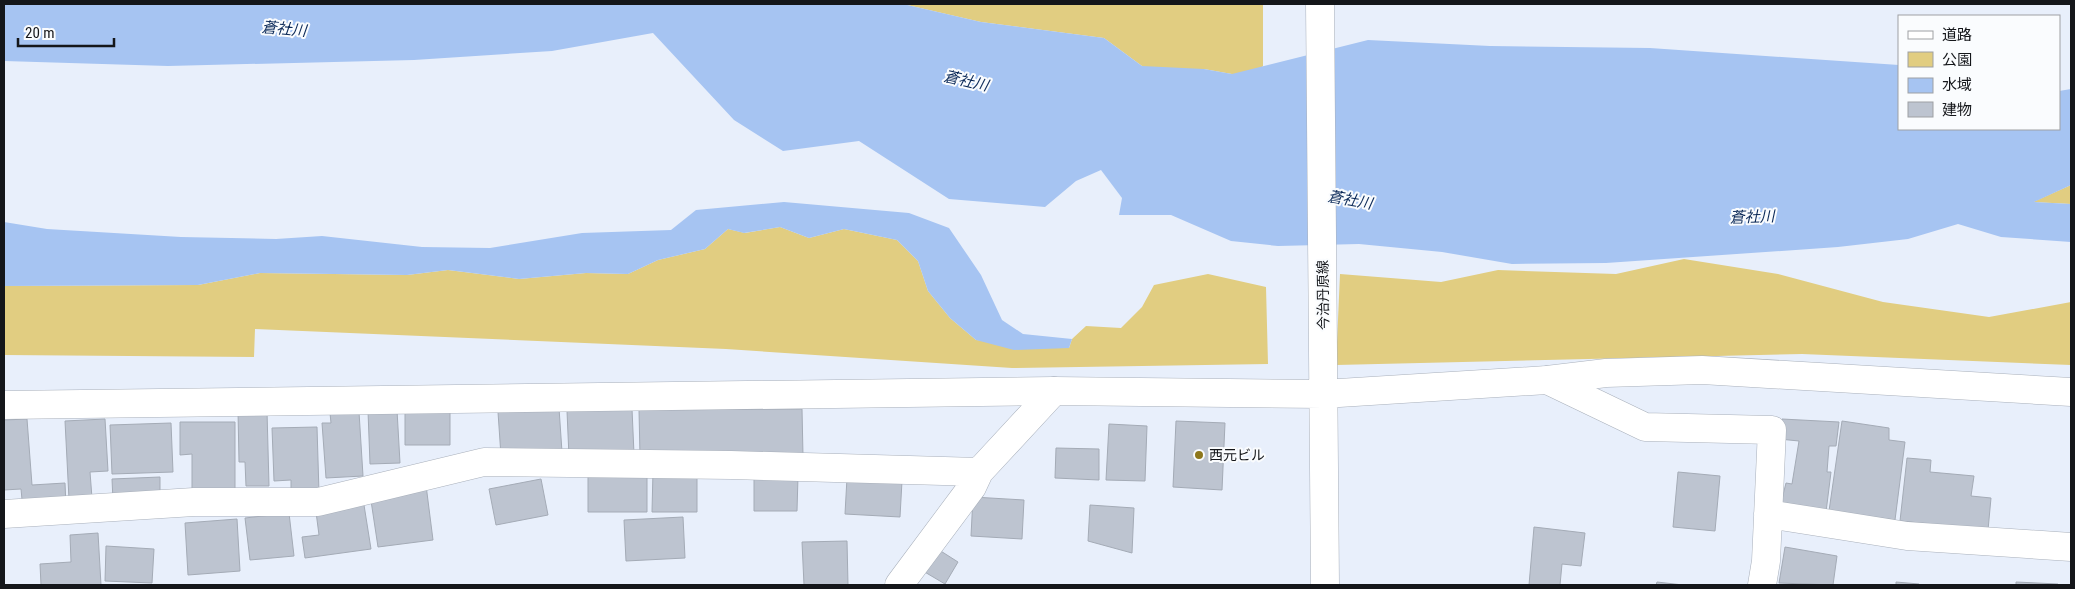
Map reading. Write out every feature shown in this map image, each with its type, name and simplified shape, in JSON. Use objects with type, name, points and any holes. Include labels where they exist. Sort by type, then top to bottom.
[{"type":"street","name":"今治丹原線","points":[[1320,4],[1326,585]]},
{"type":"street","points":[[4,405],[1054,391],[1323,394],[1547,380],[1606,373],[1702,370],[2071,392]]},
{"type":"street","points":[[1547,380],[1645,427],[1772,430],[1762,585]]},
{"type":"street","points":[[899,585],[972,487],[979,472],[1054,391]]},
{"type":"street","points":[[4,514],[194,502],[318,502],[484,462],[732,465],[979,472]]},
{"type":"street","points":[[1768,514],[1907,536],[2071,547]]},
{"type":"green space","points":[[903,4],[1263,4],[1263,66],[1254,78],[1204,69],[1161,80],[1104,38],[981,22]]},
{"type":"green space","points":[[2071,185],[2071,204],[2033,202]]},
{"type":"green space","points":[[780,227],[809,238],[844,229],[897,240],[918,261],[928,291],[950,318],[976,340],[1069,348],[1072,339],[1086,326],[1121,328],[1142,307],[1154,285],[1208,274],[1266,287],[1268,364],[1012,368],[726,349],[255,329],[254,357],[4,355],[4,286],[198,285],[260,273],[407,275],[448,270],[519,279],[586,273],[628,274],[658,260],[705,249],[728,229],[745,233]]},
{"type":"green space","points":[[1684,259],[1778,274],[1883,302],[1989,317],[2071,302],[2071,365],[1802,354],[1336,365],[1340,274],[1441,282],[1498,270],[1616,274]]},
{"type":"water","name":"蒼社川","points":[[4,4],[903,4],[981,22],[1104,38],[1142,66],[1204,69],[1232,74],[1368,40],[1490,46],[1650,48],[1898,65],[1898,130],[2060,130],[2060,91],[2071,89],[2071,185],[2034,202],[2071,204],[2071,242],[2001,237],[1958,224],[1908,239],[1838,247],[1606,263],[1512,264],[1442,252],[1359,244],[1278,246],[1231,241],[1171,215],[1119,215],[1122,198],[1101,170],[1076,181],[1045,207],[949,199],[859,141],[783,151],[734,120],[653,33],[552,51],[414,60],[168,66],[4,61]]},
{"type":"water","points":[[784,202],[909,213],[949,228],[981,275],[1002,320],[1023,334],[1072,339],[1069,348],[1014,350],[976,340],[950,318],[928,291],[918,261],[897,240],[844,229],[809,238],[780,227],[744,233],[728,229],[705,249],[658,260],[628,274],[586,273],[519,279],[448,270],[407,275],[260,273],[198,285],[4,286],[4,222],[47,229],[181,237],[276,239],[322,236],[422,247],[490,248],[582,233],[671,230],[696,210]]},
{"type":"building","points":[[559,408],[562,452],[501,456],[498,412]]},
{"type":"building","points":[[632,409],[634,454],[569,457],[567,411]]},
{"type":"building","points":[[802,409],[803,456],[640,456],[639,410]]},
{"type":"building","points":[[397,410],[400,463],[370,464],[368,411]]},
{"type":"building","points":[[238,411],[267,411],[269,486],[246,486],[245,462],[239,462]]},
{"type":"building","points":[[405,411],[450,411],[450,445],[405,445]]},
{"type":"building","points":[[359,412],[363,476],[326,478],[322,423],[331,423],[330,413]]},
{"type":"building","points":[[27,419],[32,485],[65,483],[66,506],[23,510],[21,489],[4,490],[4,420]]},
{"type":"building","points":[[105,419],[108,471],[90,472],[92,498],[69,499],[65,421]]},
{"type":"building","points":[[1782,419],[1839,422],[1836,446],[1829,446],[1827,472],[1831,472],[1826,512],[1781,503],[1786,483],[1792,484],[1799,441],[1779,439]]},
{"type":"building","name":"西元ビル","points":[[1176,421],[1225,423],[1222,490],[1173,487]]},
{"type":"building","points":[[1842,421],[1889,428],[1889,440],[1905,442],[1895,520],[1829,511]]},
{"type":"building","points":[[180,422],[235,422],[235,490],[192,490],[192,454],[180,455]]},
{"type":"building","points":[[171,423],[173,472],[112,474],[110,425]]},
{"type":"building","points":[[1109,424],[1147,426],[1145,481],[1106,480]]},
{"type":"building","points":[[317,427],[319,493],[291,493],[291,480],[274,481],[272,428]]},
{"type":"building","points":[[1056,448],[1099,449],[1099,480],[1055,478]]},
{"type":"building","points":[[1907,458],[1931,460],[1930,472],[1974,476],[1971,496],[1991,498],[1988,530],[1900,521]]},
{"type":"building","points":[[588,471],[647,471],[647,512],[588,512]]},
{"type":"building","points":[[653,471],[697,472],[697,512],[652,512]]},
{"type":"building","points":[[1678,472],[1720,476],[1715,531],[1673,527]]},
{"type":"building","points":[[754,475],[798,476],[797,511],[754,511]]},
{"type":"building","points":[[160,477],[160,499],[113,501],[112,479]]},
{"type":"building","points":[[847,478],[902,481],[900,517],[845,514]]},
{"type":"building","points":[[541,479],[548,515],[496,525],[489,489]]},
{"type":"building","points":[[426,485],[433,540],[378,547],[370,494]]},
{"type":"building","points":[[973,497],[1024,500],[1022,539],[971,536]]},
{"type":"building","points":[[364,505],[371,549],[305,558],[302,537],[319,535],[316,512]]},
{"type":"building","points":[[1090,505],[1134,508],[1132,553],[1088,541]]},
{"type":"building","points":[[289,513],[294,556],[250,560],[245,518]]},
{"type":"building","points":[[683,517],[685,558],[626,561],[624,520]]},
{"type":"building","points":[[237,519],[240,571],[188,575],[185,523]]},
{"type":"building","points":[[1534,527],[1585,533],[1581,566],[1562,564],[1560,585],[1529,585]]},
{"type":"building","points":[[98,533],[101,585],[41,585],[40,564],[71,562],[70,535]]},
{"type":"building","points":[[847,541],[848,585],[804,585],[802,542]]},
{"type":"building","points":[[106,546],[154,549],[152,583],[105,581]]},
{"type":"building","points":[[1785,547],[1837,556],[1833,585],[1779,583]]},
{"type":"building","points":[[936,548],[958,562],[945,584],[923,571]]},
{"type":"building","points":[[1657,582],[1683,585],[1656,585]]},
{"type":"building","points":[[1896,582],[1919,584],[1919,585],[1896,585]]},
{"type":"building","points":[[2016,582],[2058,584],[2058,585],[2016,585]]},
{"type":"place","name":"西元ビル","points":[[1199,455]]}]
